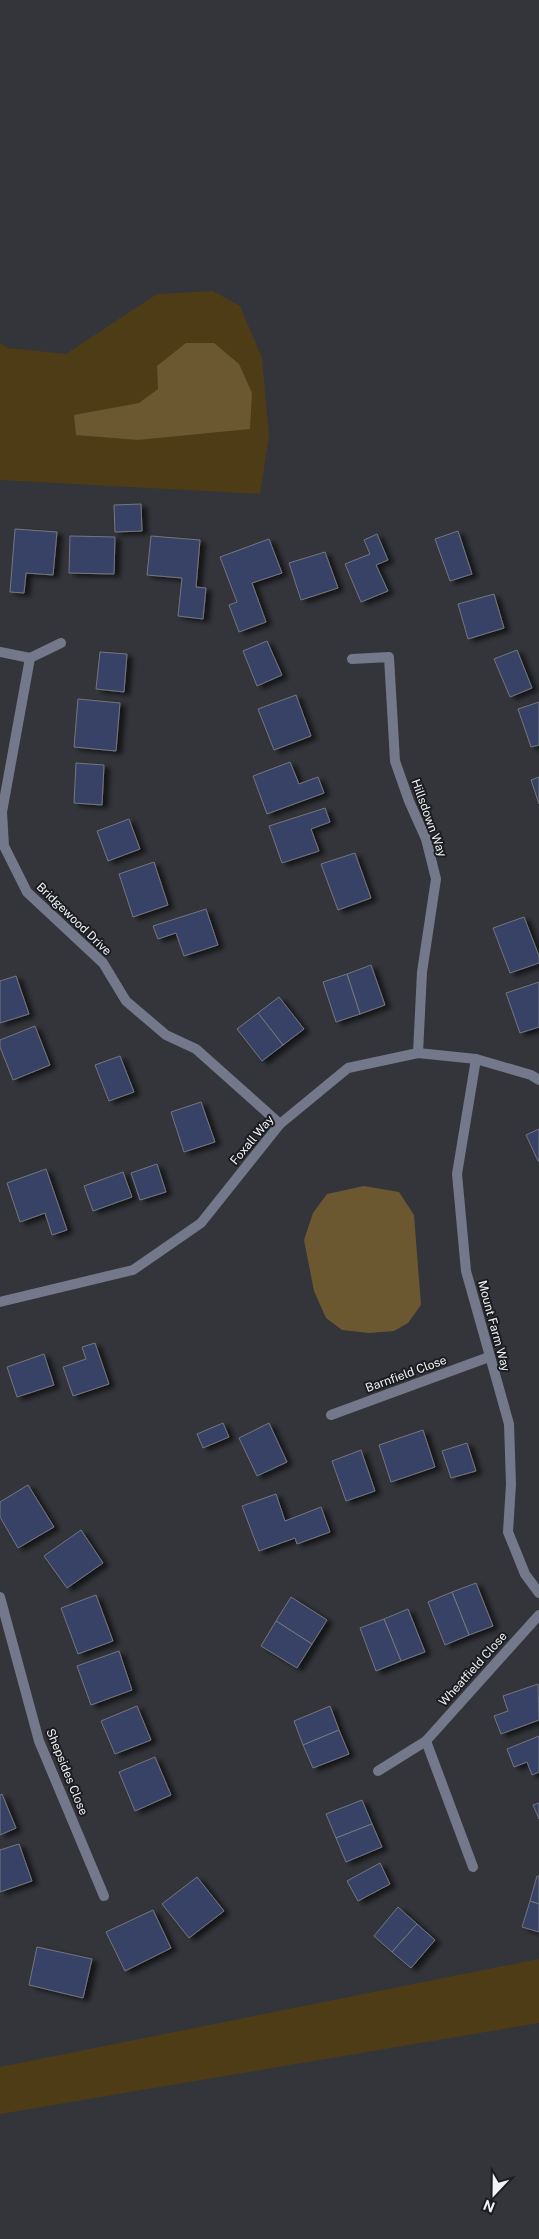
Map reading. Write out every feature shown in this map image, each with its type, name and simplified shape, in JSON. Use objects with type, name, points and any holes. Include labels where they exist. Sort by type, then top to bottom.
[{"type":"street","points":[[0,652],[30,658],[61,643]]},
{"type":"street","name":"Hillsdown Way","points":[[352,659],[388,657],[395,761],[409,801],[426,839],[436,879],[422,972],[418,1053]]},
{"type":"street","name":"Bridgewood Drive","points":[[30,658],[2,812],[4,846],[27,892],[103,963],[126,1001],[166,1035],[196,1049],[280,1124]]},
{"type":"street","name":"Foxall Way","points":[[0,1302],[133,1270],[201,1222],[280,1124],[348,1068],[418,1053],[476,1059],[539,1080]]},
{"type":"street","name":"Mount Farm Way","points":[[476,1059],[457,1174],[466,1271],[509,1424],[511,1484],[508,1532],[525,1574],[539,1594]]},
{"type":"street","name":"Barnfield Close","points":[[331,1415],[489,1357]]},
{"type":"street","name":"Shepsides Close","points":[[0,1597],[39,1742],[104,1896]]},
{"type":"street","name":"Wheatfield Close","points":[[378,1771],[426,1740],[539,1615]]},
{"type":"street","points":[[426,1740],[473,1867]]},
{"type":"shaded area","points":[[213,291],[240,306],[262,358],[269,436],[260,494],[0,480],[0,343],[8,348],[66,354],[157,294]]},
{"type":"shaded area","points":[[186,343],[214,343],[239,364],[252,393],[250,429],[138,440],[76,435],[74,415],[139,403],[158,389],[157,366]]},
{"type":"shaded area","points":[[364,1186],[399,1192],[414,1215],[421,1305],[408,1323],[394,1331],[369,1333],[342,1330],[326,1318],[314,1291],[304,1240],[313,1213],[327,1194]]},
{"type":"shaded area","points":[[539,1959],[539,2023],[0,2114],[0,2067]]},
{"type":"building","points":[[141,504],[142,531],[115,532],[114,505]]},
{"type":"building","points":[[15,529],[57,532],[53,575],[26,573],[24,593],[10,592]]},
{"type":"building","points":[[458,531],[472,574],[450,581],[435,539]]},
{"type":"building","points":[[377,534],[388,560],[376,565],[388,591],[361,602],[345,564],[370,554],[364,540]]},
{"type":"building","points":[[70,536],[115,537],[114,574],[69,573]]},
{"type":"building","points":[[151,536],[200,540],[196,587],[206,588],[203,619],[178,616],[182,578],[147,575]]},
{"type":"building","points":[[269,539],[282,573],[252,583],[266,622],[239,632],[229,605],[237,602],[220,557]]},
{"type":"building","points":[[325,552],[338,588],[301,600],[289,563]]},
{"type":"building","points":[[494,594],[504,628],[468,639],[458,604]]},
{"type":"building","points":[[267,641],[282,675],[257,686],[243,651]]},
{"type":"building","points":[[517,650],[532,688],[510,697],[494,659]]},
{"type":"building","points":[[100,652],[127,654],[124,692],[96,689]]},
{"type":"building","points":[[296,695],[311,736],[274,750],[258,709]]},
{"type":"building","points":[[78,699],[120,703],[116,751],[74,747]]},
{"type":"building","points":[[539,702],[539,745],[531,747],[518,709]]},
{"type":"building","points":[[290,762],[299,784],[318,777],[324,793],[267,814],[253,776]]},
{"type":"building","points":[[76,763],[104,765],[102,805],[74,803]]},
{"type":"building","points":[[539,777],[539,804],[531,780]]},
{"type":"building","points":[[325,808],[330,822],[311,829],[319,851],[282,863],[269,826]]},
{"type":"building","points":[[129,819],[140,849],[108,861],[97,831]]},
{"type":"building","points":[[355,853],[371,898],[338,910],[321,864]]},
{"type":"building","points":[[154,862],[168,905],[133,917],[119,874]]},
{"type":"building","points":[[206,909],[218,945],[184,956],[176,933],[158,939],[153,926]]},
{"type":"building","points":[[524,917],[539,956],[539,963],[510,973],[493,928]]},
{"type":"building","points":[[371,965],[385,1005],[360,1014],[347,974]]},
{"type":"building","points":[[347,974],[360,1014],[336,1022],[323,982]]},
{"type":"building","points":[[16,976],[29,1014],[0,1023],[0,981]]},
{"type":"building","points":[[539,982],[539,1027],[520,1033],[506,993]]},
{"type":"building","points":[[279,997],[304,1029],[283,1045],[258,1013]]},
{"type":"building","points":[[258,1013],[283,1045],[262,1061],[237,1029]]},
{"type":"building","points":[[35,1026],[50,1065],[13,1080],[0,1047],[0,1040]]},
{"type":"building","points":[[120,1056],[134,1092],[109,1101],[95,1065]]},
{"type":"building","points":[[201,1102],[215,1142],[184,1152],[171,1112]]},
{"type":"building","points":[[539,1129],[539,1161],[538,1161],[526,1135]]},
{"type":"building","points":[[157,1164],[166,1192],[140,1200],[131,1173]]},
{"type":"building","points":[[46,1169],[67,1230],[52,1235],[45,1213],[20,1222],[7,1183]]},
{"type":"building","points":[[123,1172],[132,1197],[93,1211],[84,1186]]},
{"type":"building","points":[[95,1343],[109,1384],[73,1396],[63,1367],[86,1359],[82,1347]]},
{"type":"building","points":[[44,1354],[54,1385],[17,1397],[7,1367]]},
{"type":"building","points":[[223,1423],[229,1437],[203,1448],[197,1434]]},
{"type":"building","points":[[269,1423],[287,1462],[257,1476],[239,1438]]},
{"type":"building","points":[[423,1430],[435,1467],[391,1482],[379,1445]]},
{"type":"building","points":[[467,1443],[476,1471],[451,1478],[442,1451]]},
{"type":"building","points":[[361,1450],[375,1491],[346,1501],[332,1461]]},
{"type":"building","points":[[28,1485],[54,1527],[18,1548],[0,1517],[0,1502]]},
{"type":"building","points":[[276,1494],[285,1521],[321,1507],[330,1532],[297,1544],[295,1538],[259,1551],[242,1506]]},
{"type":"building","points":[[81,1530],[103,1563],[67,1588],[44,1556]]},
{"type":"building","points":[[476,1583],[493,1626],[469,1635],[452,1592]]},
{"type":"building","points":[[452,1592],[469,1635],[445,1645],[428,1602]]},
{"type":"building","points":[[96,1595],[113,1641],[78,1654],[61,1608]]},
{"type":"building","points":[[291,1597],[327,1620],[312,1644],[276,1621]]},
{"type":"building","points":[[408,1609],[425,1652],[401,1661],[384,1619]]},
{"type":"building","points":[[384,1619],[401,1661],[376,1671],[360,1628]]},
{"type":"building","points":[[276,1621],[312,1644],[297,1668],[261,1646]]},
{"type":"building","points":[[119,1651],[132,1690],[91,1705],[77,1666]]},
{"type":"building","points":[[538,1684],[539,1720],[501,1734],[494,1716],[508,1711],[503,1696]]},
{"type":"building","points":[[137,1706],[151,1740],[115,1754],[101,1721]]},
{"type":"building","points":[[330,1706],[339,1730],[303,1745],[294,1721]]},
{"type":"building","points":[[339,1730],[349,1754],[313,1768],[303,1745]]},
{"type":"building","points":[[539,1736],[539,1772],[532,1775],[527,1762],[514,1767],[507,1749]]},
{"type":"building","points":[[155,1757],[171,1795],[135,1811],[119,1772]]},
{"type":"building","points":[[2,1794],[16,1828],[0,1835],[0,1795]]},
{"type":"building","points":[[362,1800],[372,1824],[336,1838],[326,1814]]},
{"type":"building","points":[[539,1803],[539,1819],[533,1805]]},
{"type":"building","points":[[372,1824],[382,1847],[346,1862],[336,1838]]},
{"type":"building","points":[[19,1844],[32,1881],[0,1892],[0,1850]]},
{"type":"building","points":[[380,1863],[390,1884],[358,1901],[347,1881]]},
{"type":"building","points":[[537,1876],[539,1876],[539,1904],[530,1901]]},
{"type":"building","points":[[197,1877],[224,1911],[189,1938],[162,1904]]},
{"type":"building","points":[[530,1901],[539,1904],[539,1932],[522,1927]]},
{"type":"building","points":[[398,1907],[417,1924],[392,1952],[374,1936]]},
{"type":"building","points":[[153,1910],[171,1948],[125,1971],[106,1932]]},
{"type":"building","points":[[417,1924],[435,1940],[411,1968],[392,1952]]},
{"type":"building","points":[[37,1947],[92,1959],[83,1998],[29,1985]]}]
